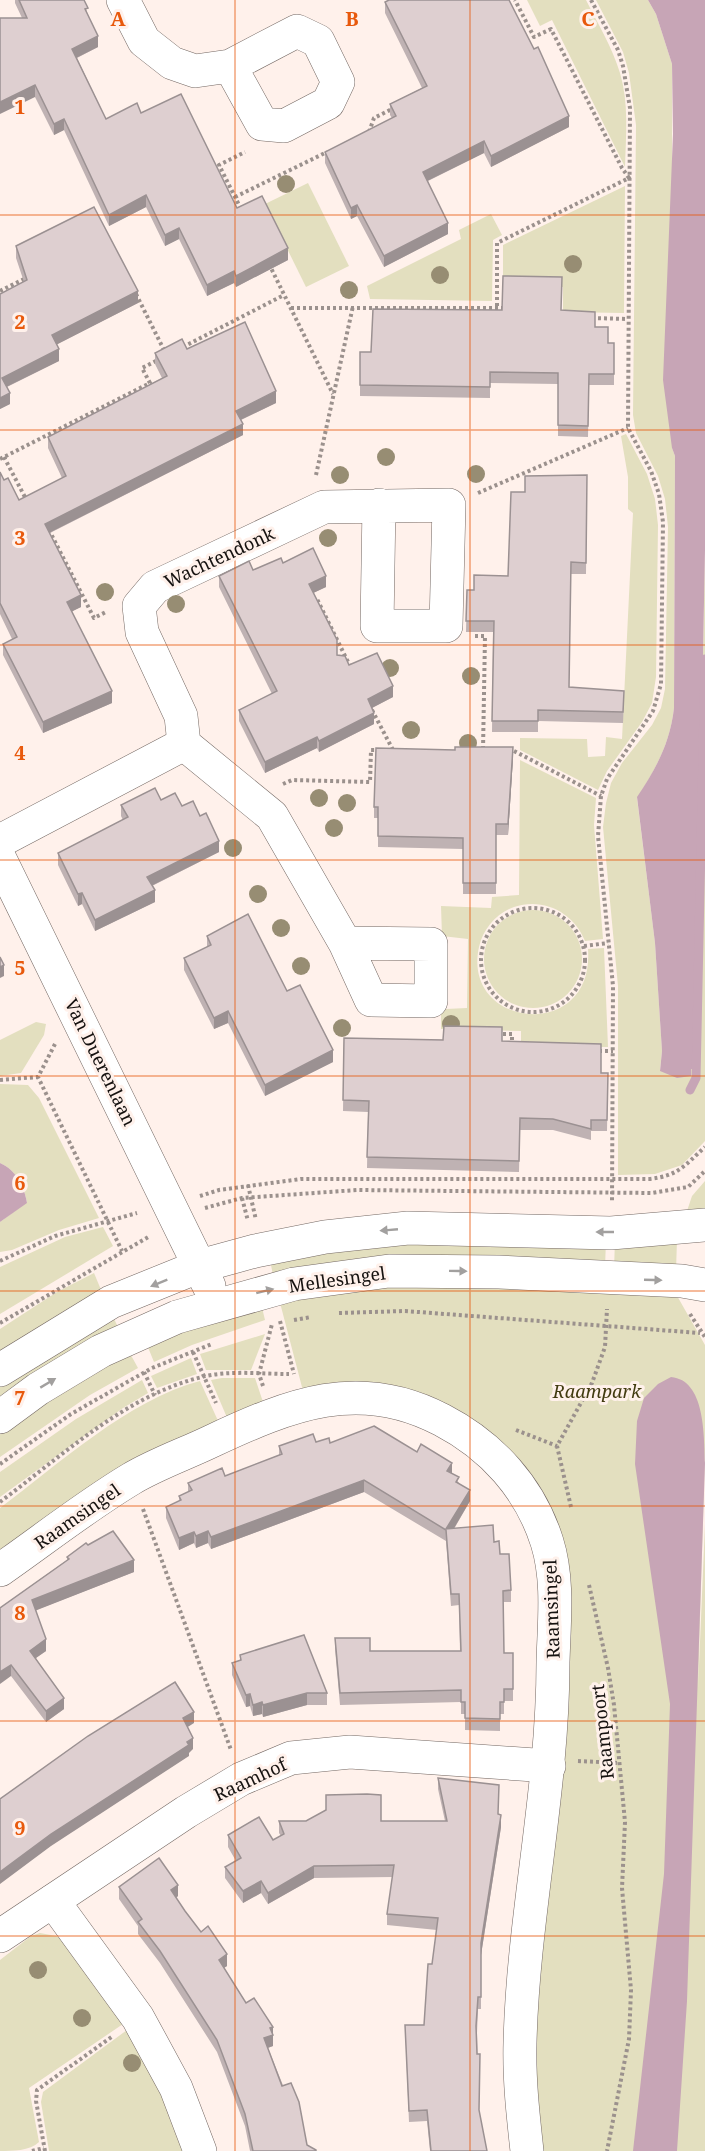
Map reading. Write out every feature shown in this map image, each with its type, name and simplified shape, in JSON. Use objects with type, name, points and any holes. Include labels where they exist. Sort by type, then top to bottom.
[{"type":"street","points":[[123,0],[144,41],[172,63],[195,71],[230,66],[297,31],[318,41],[338,82],[328,103],[284,126],[262,124],[230,66]]},
{"type":"street","points":[[379,505],[377,626],[446,626],[449,506]]},
{"type":"street","name":"Wachtendonk","points":[[139,606],[155,587],[324,507],[449,506]]},
{"type":"street","points":[[139,606],[142,632],[181,716],[184,744],[272,816],[345,943]]},
{"type":"street","points":[[0,841],[184,744]]},
{"type":"street","name":"Van Duerenlaan","points":[[0,859],[218,1304]]},
{"type":"street","points":[[0,1370],[89,1313],[200,1266],[255,1251],[325,1237],[408,1228],[611,1233],[705,1225]]},
{"type":"street","name":"Mellesingel","points":[[0,1417],[38,1389],[100,1351],[177,1317],[294,1284],[389,1271],[499,1272],[682,1281],[705,1285]]},
{"type":"street","name":"Raamsingel","points":[[0,1570],[132,1478],[274,1413],[321,1400],[350,1398],[379,1400],[408,1406],[461,1430],[505,1467],[537,1516],[547,1542],[554,1571],[553,1702],[549,1766],[520,2044],[527,2151]]},
{"type":"street","name":"Raamhof","points":[[0,1936],[186,1812],[241,1779],[291,1758],[350,1752],[549,1766]]},
{"type":"street","points":[[53,1901],[138,2018],[176,2088],[200,2151]]},
{"type":"path","points":[[515,0],[534,37]]},
{"type":"path","points":[[591,0],[623,66],[630,108],[628,428],[656,486],[663,522],[661,684],[653,711],[612,771],[601,796],[598,836],[613,986],[612,1192]]},
{"type":"path","points":[[524,43],[551,29],[629,178]]},
{"type":"path","points":[[360,136],[370,131],[374,118],[395,107]]},
{"type":"path","points":[[244,216],[219,165],[250,149],[262,124]]},
{"type":"path","points":[[235,197],[328,151]]},
{"type":"path","points":[[497,306],[497,243],[629,178]]},
{"type":"path","points":[[264,256],[333,394]]},
{"type":"path","points":[[0,291],[30,276]]},
{"type":"path","points":[[135,291],[166,356]]},
{"type":"path","points":[[30,508],[2,458],[150,383],[142,368],[284,295]]},
{"type":"path","points":[[291,308],[497,306],[508,308]]},
{"type":"path","points":[[585,318],[628,319]]},
{"type":"path","points":[[449,506],[628,428]]},
{"type":"path","points":[[46,526],[94,618],[117,606],[139,606]]},
{"type":"path","points":[[446,626],[459,635],[485,636],[483,751]]},
{"type":"path","points":[[254,800],[292,780],[370,782],[371,750],[404,750]]},
{"type":"path","points":[[471,751],[493,751]]},
{"type":"path","points":[[504,751],[514,751],[601,796]]},
{"type":"path","points":[[536,908],[558,913],[575,928],[584,946],[586,963],[583,978],[576,991],[552,1009],[537,1012],[515,1009],[496,997],[481,971],[480,956],[490,928],[514,910],[536,908]]},
{"type":"path","points":[[584,946],[608,943]]},
{"type":"path","points":[[38,1077],[74,1008]]},
{"type":"path","points":[[490,1034],[512,1034],[512,1050]]},
{"type":"path","points":[[591,1051],[613,1051]]},
{"type":"path","points":[[0,1080],[38,1077]]},
{"type":"path","points":[[38,1077],[122,1251]]},
{"type":"path","points":[[0,1261],[55,1236],[219,1190],[301,1179],[668,1177],[689,1165],[705,1147]]},
{"type":"path","points":[[242,1198],[389,1190],[652,1193],[688,1187],[705,1171]]},
{"type":"path","points":[[0,1323],[103,1261]]},
{"type":"path","points":[[335,1313],[405,1311],[606,1324],[700,1333],[705,1337]]},
{"type":"path","points":[[262,1328],[314,1317]]},
{"type":"path","points":[[573,1516],[557,1446],[592,1383],[604,1347],[606,1324]]},
{"type":"path","points":[[272,1325],[259,1374],[274,1413]]},
{"type":"path","points":[[0,1464],[70,1414],[152,1368],[214,1343]]},
{"type":"path","points":[[193,1352],[229,1433]]},
{"type":"path","points":[[132,1478],[241,1779]]},
{"type":"path","name":"Raampoort","points":[[587,1574],[609,1668],[625,1822],[622,1888],[631,1990],[629,2039],[607,2151]]},
{"type":"path","points":[[32,2151],[44,2150],[36,2101],[37,2090],[138,2018]]},
{"type":"green space","points":[[527,0],[586,0],[613,54],[623,84],[626,120],[625,167],[552,20],[540,26]]},
{"type":"green space","points":[[596,0],[648,0],[656,14],[672,64],[674,708],[669,733],[661,755],[637,798],[655,943],[662,1051],[660,1070],[695,1068],[705,550],[705,1141],[682,1165],[655,1174],[618,1175],[618,986],[603,827],[611,783],[622,763],[652,725],[661,708],[665,689],[668,527],[665,499],[658,476],[636,433],[633,415],[636,125],[629,73],[623,52]]},
{"type":"green space","points":[[308,183],[349,266],[306,287],[265,204]]},
{"type":"green space","points":[[625,186],[624,313],[563,312],[563,287],[503,286],[503,245]]},
{"type":"green space","points":[[491,214],[502,235],[493,240],[492,301],[370,299],[367,286],[461,239],[459,230]]},
{"type":"green space","points":[[626,434],[647,474],[655,499],[658,525],[656,677],[652,703],[642,722],[607,771],[598,790],[520,750],[520,738],[587,739],[588,757],[605,756],[606,737],[622,739],[633,513],[628,509],[628,477],[621,436]]},
{"type":"green space","points":[[520,760],[596,798],[594,825],[603,939],[585,941],[580,931],[566,915],[547,906],[525,904],[514,907],[487,928],[479,947],[479,974],[489,995],[507,1008],[529,1014],[552,1011],[571,1000],[585,979],[588,949],[604,948],[608,1047],[521,1046],[521,1031],[441,1029],[441,1012],[446,1009],[467,1008],[468,939],[442,936],[441,906],[491,908],[492,897],[519,895]]},
{"type":"green space","points":[[533,910],[552,914],[567,925],[578,940],[582,959],[578,978],[567,993],[552,1004],[533,1008],[514,1004],[499,993],[488,978],[484,959],[488,940],[499,925],[514,914]]},
{"type":"green space","points":[[36,1022],[46,1024],[44,1035],[21,1073],[0,1076],[0,1040]]},
{"type":"green space","points":[[0,1084],[28,1085],[39,1098],[99,1218],[59,1230],[12,1250],[0,1252],[0,1222],[27,1202],[18,1179],[11,1170],[0,1163]]},
{"type":"green space","points":[[705,1181],[705,1211],[687,1211],[692,1196]]},
{"type":"green space","points":[[103,1227],[113,1246],[0,1314],[0,1267],[65,1237]]},
{"type":"green space","points":[[606,1239],[605,1269],[274,1280],[269,1255],[327,1244]]},
{"type":"green space","points":[[615,1239],[677,1240],[676,1271],[614,1270]]},
{"type":"green space","points":[[94,1273],[104,1297],[0,1363],[0,1329],[57,1292]]},
{"type":"green space","name":"Raampark","points":[[344,1282],[676,1294],[705,1345],[705,1449],[698,1689],[705,1524],[705,2151],[539,2151],[532,2081],[566,1602],[492,1439],[303,1391],[278,1295]]},
{"type":"green space","points":[[260,1299],[265,1320],[192,1345],[154,1362],[145,1340]]},
{"type":"green space","points":[[111,1312],[121,1334],[0,1408],[0,1379]]},
{"type":"green space","points":[[265,1334],[251,1370],[206,1370],[200,1354]]},
{"type":"green space","points":[[127,1348],[138,1368],[90,1395],[0,1457],[0,1426]]},
{"type":"green space","points":[[191,1358],[197,1374],[157,1388],[151,1376]]},
{"type":"green space","points":[[255,1378],[264,1405],[228,1420],[211,1380]]},
{"type":"green space","points":[[142,1380],[148,1393],[123,1408],[0,1497],[0,1472],[76,1419]]},
{"type":"green space","points":[[200,1381],[219,1423],[0,1556],[0,1508],[70,1453],[121,1418],[173,1390]]},
{"type":"green space","points":[[40,1933],[63,1940],[123,2024],[29,2088],[39,2142],[26,2149],[0,2151],[0,1960],[31,1936]]},
{"type":"green space","points":[[127,2030],[155,2078],[183,2151],[49,2151],[41,2102],[43,2092]]},
{"type":"shaded area","points":[[648,0],[705,0],[705,550],[695,1069],[691,1069],[691,1076],[677,1078],[660,1071],[662,1051],[655,943],[637,797],[661,755],[669,733],[674,708],[675,456],[663,380],[673,134],[672,64],[656,14]]},
{"type":"shaded area","points":[[0,1163],[11,1170],[18,1179],[27,1203],[0,1222]]},
{"type":"shaded area","points":[[671,1377],[682,1380],[691,1388],[696,1398],[703,1424],[705,1463],[687,2001],[677,2151],[633,2151],[664,1874],[670,1704],[635,1464],[637,1421],[644,1398],[658,1384]]},
{"type":"building","points":[[19,0],[84,0],[88,8],[85,9],[98,36],[72,49],[106,119],[137,103],[141,113],[181,94],[237,208],[262,196],[288,248],[236,276],[234,271],[207,285],[179,228],[165,235],[146,195],[109,215],[64,119],[54,124],[35,85],[0,102],[0,18],[27,18]]},
{"type":"building","points":[[389,0],[509,0],[534,49],[538,47],[569,116],[491,156],[484,141],[423,172],[448,223],[384,256],[357,205],[351,208],[325,152],[396,116],[390,104],[427,86],[385,2]]},
{"type":"building","points":[[94,207],[138,291],[52,335],[59,349],[2,378],[10,393],[0,398],[0,294],[27,280],[16,246]]},
{"type":"building","points":[[503,276],[562,277],[561,310],[595,312],[595,327],[608,327],[608,343],[614,343],[614,374],[589,374],[588,426],[558,425],[558,373],[490,372],[490,387],[360,385],[360,352],[371,352],[373,309],[502,310]]},
{"type":"building","points":[[245,322],[276,391],[236,411],[243,424],[45,524],[81,595],[67,602],[112,691],[43,722],[3,644],[17,637],[0,603],[0,472],[4,480],[8,478],[19,500],[66,476],[48,437],[167,376],[155,353],[182,339],[187,349]]},
{"type":"building","points":[[587,475],[586,563],[571,562],[569,687],[624,691],[623,712],[538,710],[538,721],[492,721],[494,621],[466,621],[467,590],[474,590],[474,575],[508,576],[511,492],[525,492],[525,476]]},
{"type":"building","points":[[313,548],[326,576],[309,584],[337,640],[337,655],[345,656],[349,665],[377,653],[393,686],[368,699],[374,713],[319,741],[317,737],[265,762],[239,710],[277,691],[219,576],[249,561],[253,570],[281,558],[283,563]]},
{"type":"building","points":[[455,747],[513,747],[508,824],[496,824],[496,883],[463,883],[463,838],[378,836],[378,807],[374,807],[376,748],[455,750]]},
{"type":"building","points":[[155,788],[161,800],[175,793],[182,806],[193,801],[200,816],[206,813],[219,841],[147,877],[155,890],[95,920],[82,893],[78,894],[58,853],[128,817],[121,805]]},
{"type":"building","points":[[248,914],[287,991],[300,985],[333,1050],[265,1085],[228,1011],[214,1018],[184,958],[211,945],[207,936]]},
{"type":"building","points":[[444,1026],[502,1027],[502,1041],[601,1044],[601,1073],[608,1073],[607,1120],[591,1120],[591,1129],[553,1119],[520,1118],[519,1161],[367,1157],[369,1101],[343,1100],[344,1038],[443,1040]]},
{"type":"building","points":[[374,1426],[417,1452],[421,1444],[452,1463],[447,1471],[459,1477],[456,1482],[470,1490],[446,1529],[493,1525],[494,1542],[499,1541],[500,1554],[509,1554],[511,1590],[503,1591],[504,1653],[513,1653],[513,1689],[504,1689],[504,1702],[500,1702],[500,1719],[465,1718],[465,1702],[461,1702],[461,1690],[340,1693],[335,1638],[370,1638],[370,1651],[461,1651],[459,1594],[451,1594],[446,1530],[364,1480],[211,1537],[208,1531],[196,1536],[194,1532],[179,1538],[166,1507],[181,1500],[179,1496],[192,1490],[188,1483],[222,1468],[225,1476],[282,1454],[279,1446],[313,1434],[316,1442],[329,1438],[330,1443]]},
{"type":"building","points":[[113,1531],[134,1560],[32,1600],[46,1639],[30,1651],[64,1698],[46,1711],[11,1665],[0,1672],[0,1608],[69,1559],[67,1557],[86,1543],[88,1545]]},
{"type":"building","points":[[304,1635],[327,1693],[307,1693],[263,1705],[262,1702],[253,1705],[250,1694],[246,1695],[232,1663],[241,1660],[240,1655]]},
{"type":"building","points":[[175,1682],[194,1712],[183,1718],[193,1738],[187,1742],[189,1745],[51,1834],[0,1872],[0,1799],[88,1736]]},
{"type":"building","points":[[438,1778],[499,1785],[498,1814],[501,1815],[481,1943],[481,1997],[478,1997],[476,2026],[477,2054],[480,2054],[479,2110],[487,2151],[431,2151],[427,2110],[409,2111],[405,2025],[424,2025],[428,1964],[432,1964],[438,1918],[387,1914],[394,1865],[314,1866],[268,1893],[261,1881],[243,1891],[225,1867],[241,1858],[228,1835],[259,1817],[273,1840],[284,1834],[279,1821],[306,1821],[326,1810],[326,1795],[381,1795],[381,1821],[447,1821]]},
{"type":"building","points":[[159,1858],[178,1885],[171,1890],[185,1911],[201,1932],[208,1926],[227,1954],[219,1960],[246,2003],[254,1998],[273,2027],[270,2028],[273,2035],[264,2038],[282,2086],[291,2083],[299,2102],[307,2145],[316,2151],[253,2151],[245,2114],[217,2040],[160,1951],[138,1922],[142,1919],[119,1887]]},
{"type":"waterway","points":[[690,1090],[696,1078],[705,659]]}]
